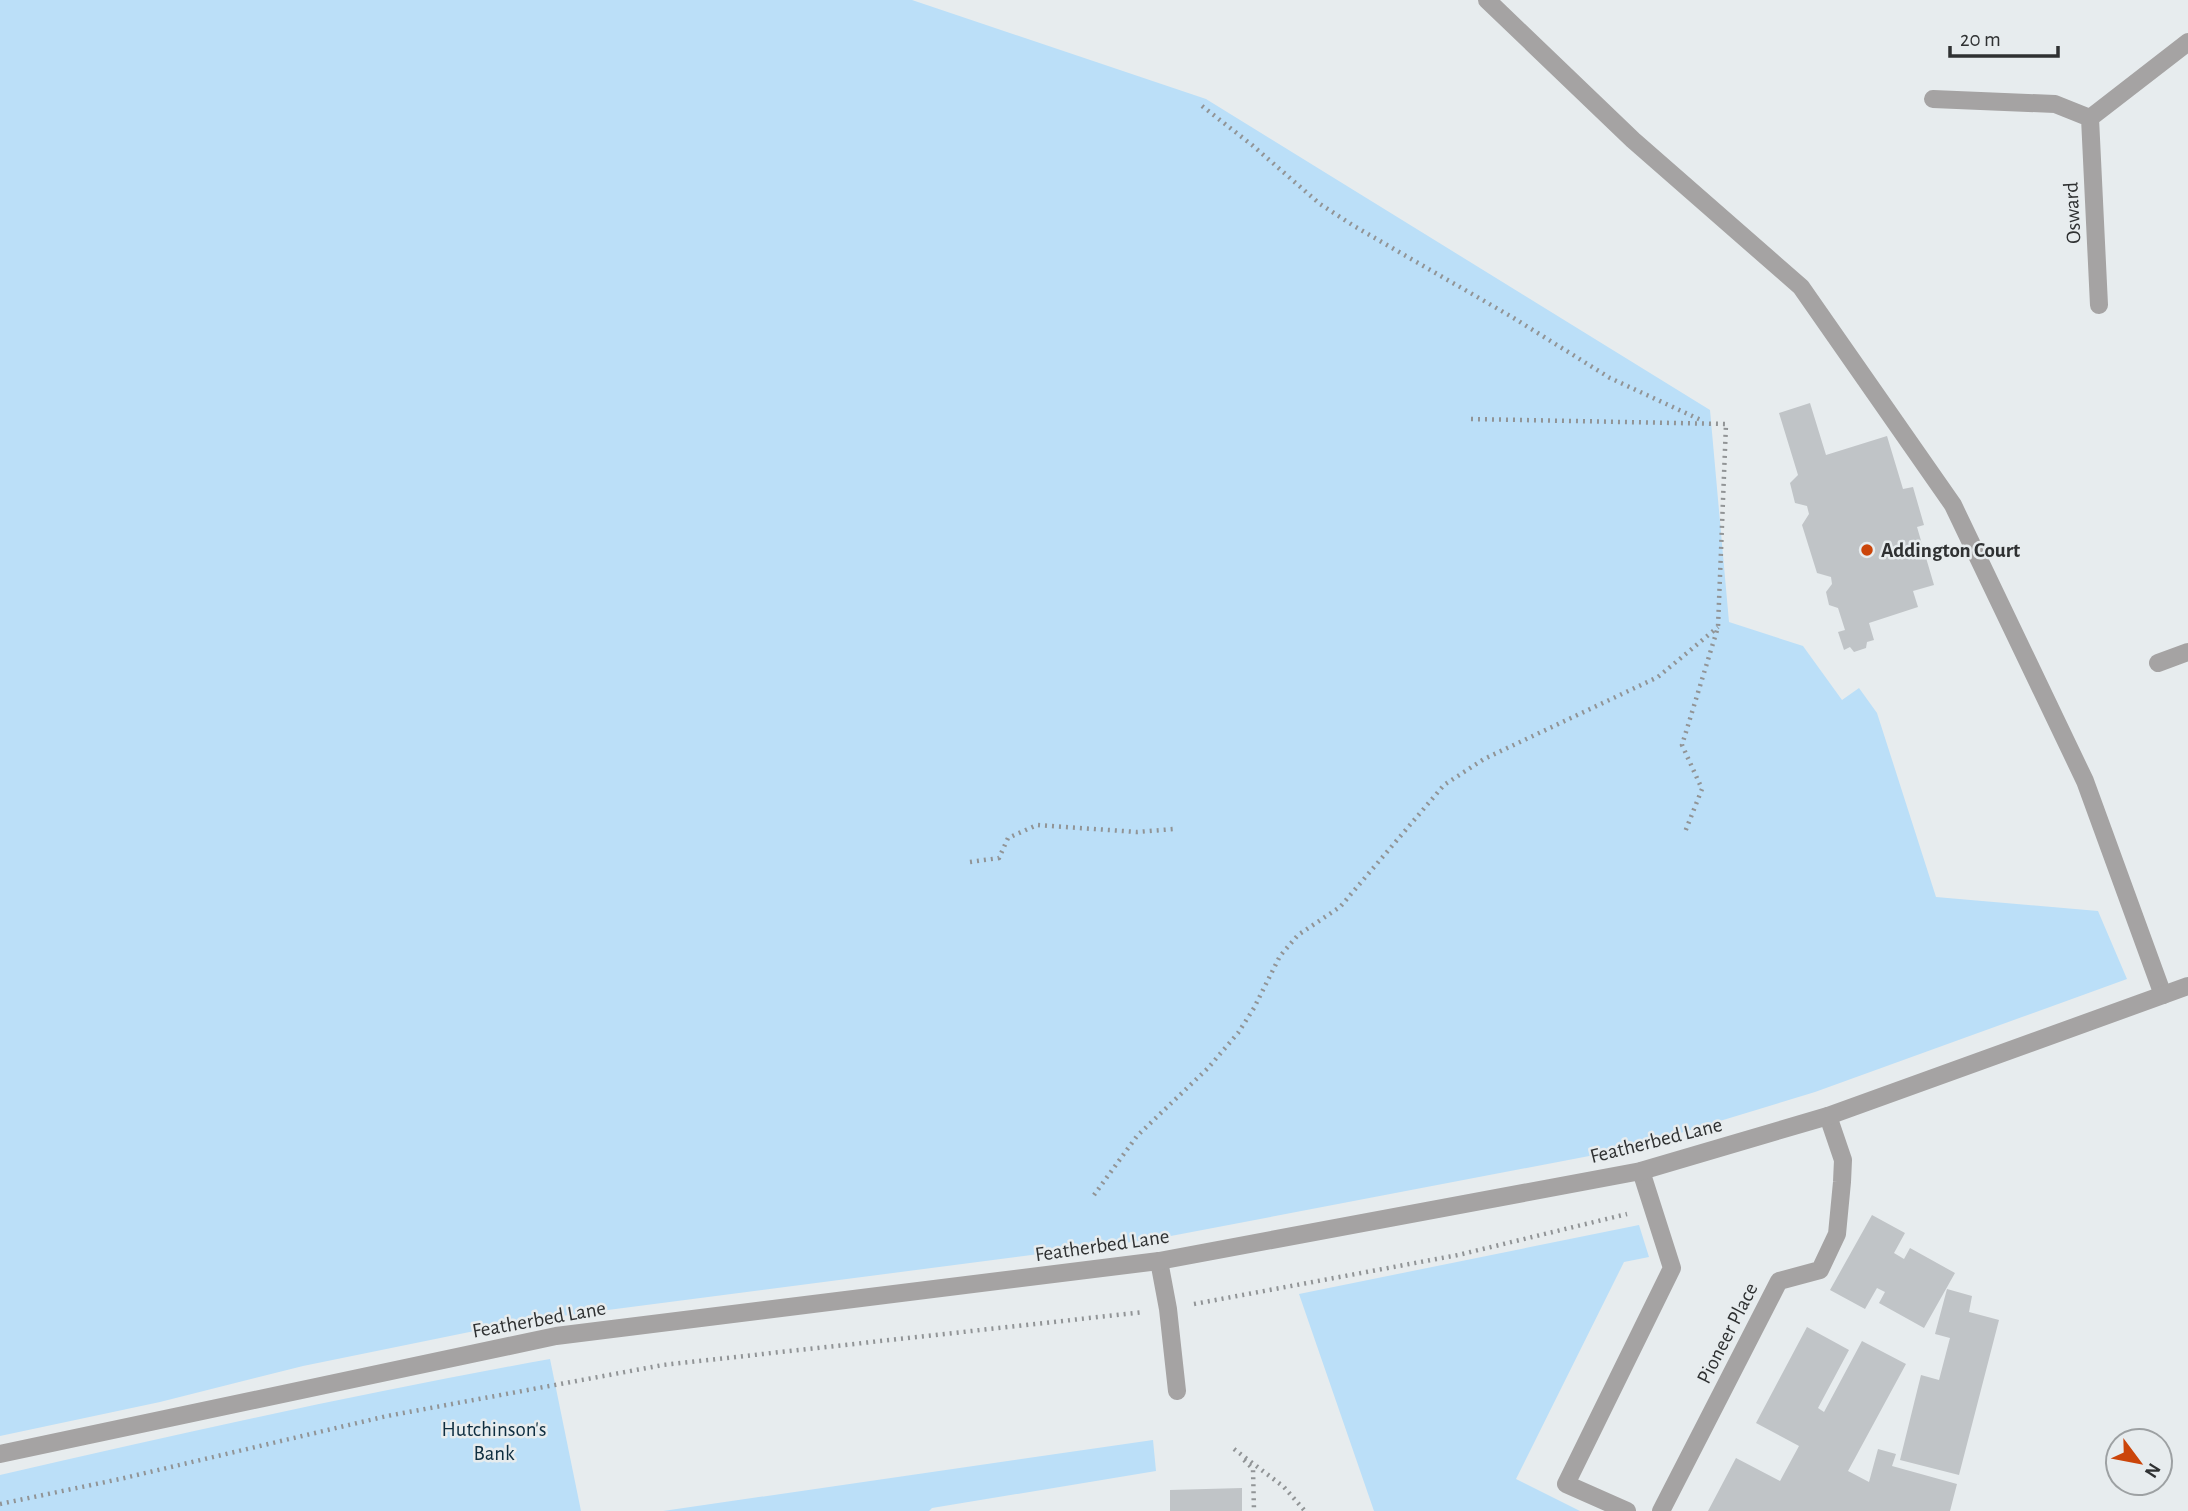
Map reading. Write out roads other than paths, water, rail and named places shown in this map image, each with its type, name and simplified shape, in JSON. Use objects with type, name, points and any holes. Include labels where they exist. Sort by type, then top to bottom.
[{"type":"street","points":[[1487,0],[1633,140],[1801,287],[1953,505],[2085,781],[2162,995]]},
{"type":"street","points":[[1933,99],[2055,104],[2090,118],[2188,42]]},
{"type":"street","name":"Osward","points":[[2090,118],[2099,305]]},
{"type":"street","points":[[2158,663],[2188,652]]},
{"type":"street","name":"Featherbed Lane","points":[[0,1454],[556,1336],[1159,1261],[1641,1171],[1828,1116],[2188,986]]},
{"type":"street","name":"Pioneer Place","points":[[1661,1511],[1779,1281],[1820,1270],[1837,1234],[1843,1160],[1828,1116]]},
{"type":"street","points":[[1626,1511],[1566,1484],[1672,1268],[1641,1171]]},
{"type":"street","points":[[1159,1261],[1168,1309],[1177,1391]]},
{"type":"place","name":"Addington Court","points":[[1867,550]]},
{"type":"park label","name":"Hutchinson's Bank","points":[[494,1441]]}]
